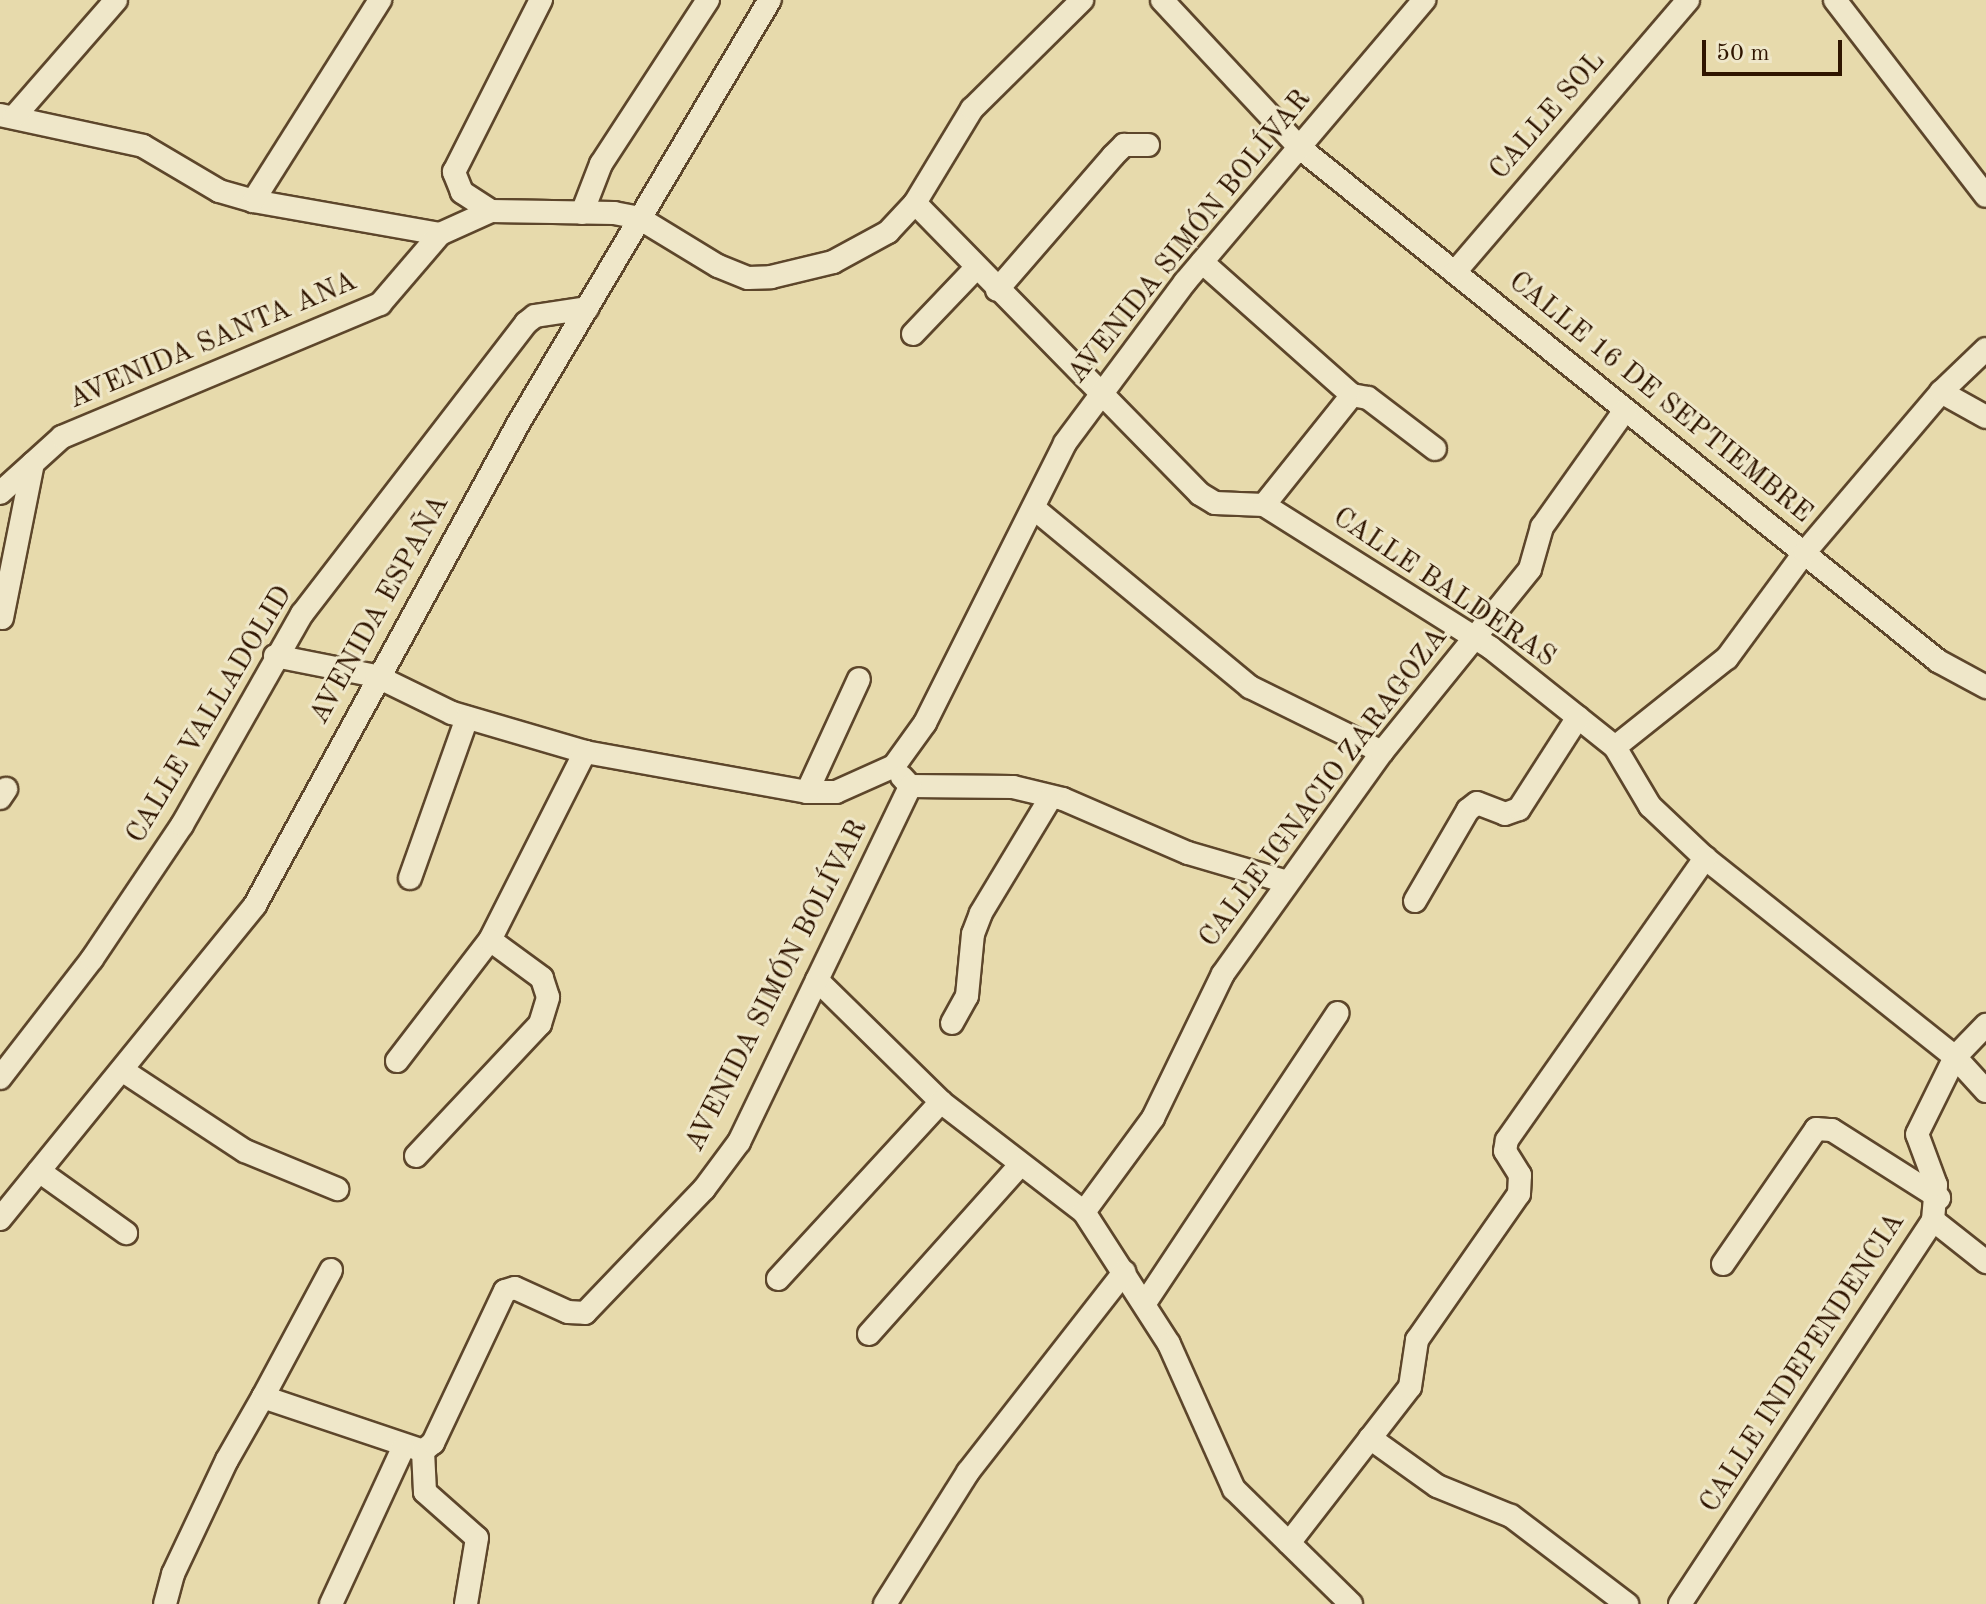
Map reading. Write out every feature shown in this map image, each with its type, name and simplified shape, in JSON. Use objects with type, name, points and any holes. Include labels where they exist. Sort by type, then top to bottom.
[{"type":"street","points":[[7,116],[116,0]]},
{"type":"street","points":[[253,201],[380,0]]},
{"type":"street","points":[[491,211],[462,192],[454,172],[541,0]]},
{"type":"street","points":[[582,213],[601,164],[708,0]]},
{"type":"street","name":"AVENIDA ESPAÑA","points":[[0,1219],[255,905],[376,676],[639,218],[770,0]]},
{"type":"street","points":[[7,116],[143,146],[219,191],[253,201],[440,234],[491,211],[639,218],[718,266],[748,278],[771,277],[833,262],[888,232],[915,203],[972,109],[1082,0]]},
{"type":"street","name":"CALLE 16 DE SEPTIEMBRE","points":[[1162,0],[1300,148],[1938,661],[1986,687]]},
{"type":"street","name":"AVENIDA SIMÓN BOLÍVAR","points":[[275,656],[376,676],[467,718],[585,752],[807,792],[836,792],[894,766],[925,723],[1036,510],[1065,443],[1202,262],[1424,0]]},
{"type":"street","name":"CALLE SOL","points":[[1455,272],[1688,0]]},
{"type":"street","points":[[1835,0],[1986,196]]},
{"type":"street","points":[[997,290],[1124,145],[1148,145]]},
{"type":"street","points":[[915,203],[1200,494],[1215,503],[1264,505],[1352,395]]},
{"type":"street","name":"AVENIDA SANTA ANA","points":[[0,493],[46,447],[83,427],[380,304],[440,234]]},
{"type":"street","points":[[1202,262],[1352,395],[1368,398],[1435,449]]},
{"type":"street","points":[[913,334],[976,268]]},
{"type":"street","name":"CALLE VALLADOLID","points":[[0,1078],[92,959],[182,825],[275,656],[526,323],[535,316],[587,308]]},
{"type":"street","points":[[1615,747],[1727,658],[1805,552],[1941,392],[1986,349]]},
{"type":"street","points":[[1941,392],[1986,417]]},
{"type":"street","name":"CALLE IGNACIO ZARAGOZA","points":[[1084,1212],[1153,1118],[1203,1009],[1287,882],[1382,752],[1530,569],[1542,527],[1625,410]]},
{"type":"street","points":[[2,618],[34,461]]},
{"type":"street","name":"CALLE BALDERAS","points":[[1264,505],[1473,639],[1615,747],[1650,806],[1705,858],[1955,1057],[1986,1091]]},
{"type":"street","points":[[1036,510],[1250,687],[1382,752]]},
{"type":"street","points":[[807,792],[859,679]]},
{"type":"street","points":[[1415,901],[1468,810],[1477,803],[1505,814],[1519,809],[1578,717]]},
{"type":"street","points":[[410,878],[467,718]]},
{"type":"street","points":[[397,1061],[490,940],[585,752]]},
{"type":"street","points":[[894,766],[910,786],[1013,787],[1051,797],[1188,853],[1287,882]]},
{"type":"street","name":"AVENIDA SIMÓN BOLÍVAR","points":[[413,1449],[433,1443],[505,1291],[515,1288],[568,1312],[585,1313],[719,1171],[817,980],[910,786]]},
{"type":"street","points":[[952,1023],[967,996],[973,934],[981,913],[1051,797]]},
{"type":"street","points":[[1289,1543],[1410,1387],[1417,1340],[1519,1194],[1520,1175],[1505,1151],[1507,1140],[1705,858]]},
{"type":"street","points":[[416,1156],[540,1024],[548,997],[542,978],[490,940]]},
{"type":"street","points":[[817,980],[941,1102],[1084,1212],[1145,1303],[1201,1410],[1223,1470],[1234,1489],[1351,1604]]},
{"type":"street","points":[[1145,1303],[1338,1013]]},
{"type":"street","name":"CALLE INDEPENDENCIA","points":[[1680,1604],[1936,1209],[1917,1134],[1955,1057],[1986,1025]]},
{"type":"street","points":[[122,1070],[245,1151],[337,1189]]},
{"type":"street","points":[[778,1279],[941,1102]]},
{"type":"street","points":[[1723,1264],[1816,1129],[1832,1130],[1936,1209],[1986,1262]]},
{"type":"street","points":[[869,1334],[1020,1165]]},
{"type":"street","points":[[39,1171],[126,1233]]},
{"type":"street","points":[[165,1604],[173,1574],[227,1460],[331,1270]]},
{"type":"street","points":[[885,1604],[968,1472],[1124,1272]]},
{"type":"street","points":[[263,1397],[413,1449]]},
{"type":"street","points":[[1370,1438],[1437,1486],[1511,1516],[1627,1604]]},
{"type":"street","points":[[331,1604],[413,1449]]},
{"type":"street","points":[[413,1449],[425,1492],[477,1538],[466,1604]]}]
